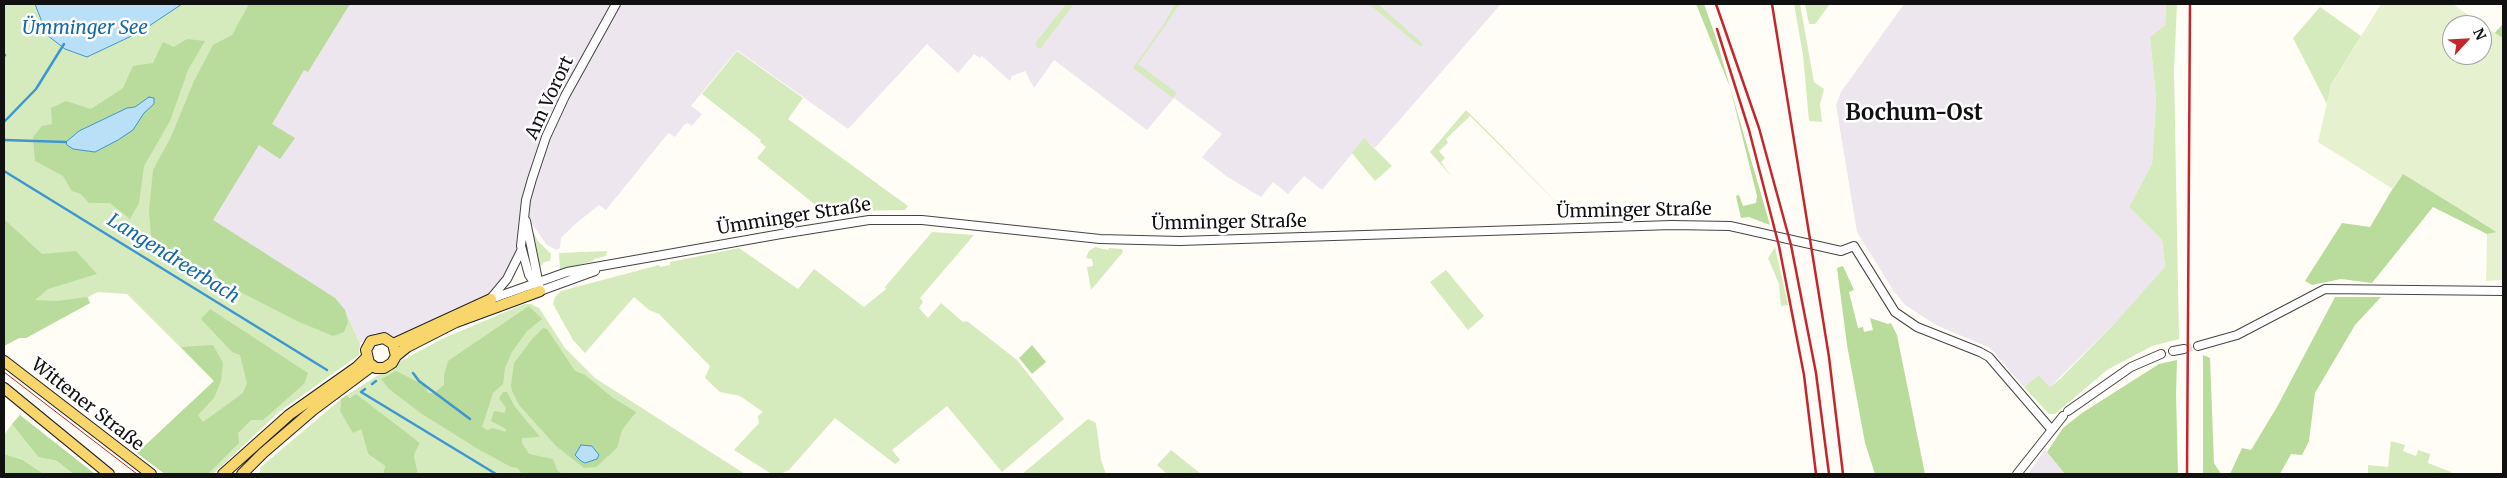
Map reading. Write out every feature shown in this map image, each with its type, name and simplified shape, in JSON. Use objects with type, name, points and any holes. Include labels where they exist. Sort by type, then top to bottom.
[{"type":"main road","name":"Ümminger Straße","points":[[369,362],[379,368],[388,367],[396,356],[407,347],[456,322],[538,285]]},
{"type":"main road","name":"Ümminger Straße","points":[[369,362],[367,347],[375,339],[384,338],[393,344],[491,299]]},
{"type":"main road","points":[[393,344],[396,356]]},
{"type":"main road","name":"Wittener Straße","points":[[4,361],[151,474]]},
{"type":"main road","name":"Ümminger Straße","points":[[223,474],[289,415],[357,367],[369,362]]},
{"type":"main road","name":"Ümminger Straße","points":[[242,474],[263,453],[369,362]]},
{"type":"main road","points":[[4,388],[109,474]]},
{"type":"street","name":"Am Vorort","points":[[538,285],[528,275],[521,251],[524,211],[532,179],[546,137],[581,65],[616,4]]},
{"type":"street","name":"Am Vorort","points":[[524,211],[538,285]]},
{"type":"street","name":"Ümminger Straße","points":[[491,299],[607,267],[698,248],[854,222],[892,220],[970,224],[1100,239],[1180,241],[1709,225],[1769,233],[1840,250],[1854,246],[1895,312],[1917,327],[1989,357],[2051,429]]},
{"type":"street","name":"Am Vorort","points":[[491,299],[507,279],[521,251]]},
{"type":"street","points":[[2198,346],[2237,335],[2325,289],[2503,291]]},
{"type":"street","points":[[2173,351],[2184,349]]},
{"type":"street","points":[[2017,474],[2065,413],[2131,367],[2162,354]]},
{"type":"shaded area","points":[[347,4],[1501,4],[1375,148],[1364,139],[1322,190],[1304,176],[1288,194],[1273,182],[1261,197],[1226,176],[1202,157],[1222,134],[1174,98],[1147,130],[1054,60],[1034,88],[1025,71],[1012,76],[1010,81],[982,56],[980,58],[974,54],[958,73],[927,44],[848,129],[737,50],[691,106],[702,114],[692,126],[688,123],[684,125],[675,137],[669,133],[606,210],[599,205],[574,225],[561,238],[560,248],[556,250],[546,244],[533,225],[529,226],[518,243],[515,258],[508,273],[488,294],[405,337],[397,339],[375,333],[360,344],[345,310],[213,220],[304,69]]},
{"type":"shaded area","points":[[1904,4],[2166,4],[2165,25],[2150,37],[2156,99],[2152,164],[2129,207],[2162,240],[2165,268],[2115,323],[2050,387],[2039,375],[2024,387],[1990,348],[1936,325],[1905,305],[1893,290],[1857,232],[1836,105],[1841,92]]},
{"type":"shaded area","points":[[2045,450],[2047,452],[2065,474],[2028,474]]},
{"type":"green space","points":[[4,4],[347,4],[304,69],[213,220],[335,298],[345,310],[360,344],[359,355],[279,412],[213,474],[165,474],[137,453],[214,381],[127,294],[98,292],[88,297],[90,303],[26,338],[19,338],[4,346]]},
{"type":"green space","points":[[249,4],[350,4],[308,72],[304,70],[272,124],[295,138],[280,159],[259,145],[213,220],[335,298],[345,310],[348,322],[344,332],[333,336],[297,321],[219,281],[217,275],[211,270],[204,272],[159,246],[151,235],[149,211],[153,170],[171,137],[194,81],[213,45],[232,35]]},
{"type":"green space","points":[[1066,4],[1074,4],[1040,49],[1035,45],[1037,41]]},
{"type":"green space","points":[[1175,4],[1180,4],[1138,64],[1177,93],[1173,98],[1133,68],[1164,24]]},
{"type":"green space","points":[[1369,4],[1378,4],[1423,44],[1421,47]]},
{"type":"green space","points":[[1696,4],[1704,4],[1715,35],[1770,225],[1749,217],[1741,218],[1736,196],[1739,195],[1743,206],[1756,203],[1757,196],[1730,87]]},
{"type":"green space","points":[[1794,4],[1800,4],[1814,82],[1824,89],[1820,104],[1822,122],[1809,121],[1803,55]]},
{"type":"green space","points":[[1805,4],[1830,4],[1815,24],[1809,24]]},
{"type":"green space","points":[[2166,4],[2177,4],[2174,70],[2179,339],[2152,346],[2107,370],[2055,414],[2049,414],[2024,387],[2039,375],[2050,387],[2060,379],[2115,323],[2165,267],[2162,240],[2129,207],[2152,164],[2156,99],[2150,37],[2165,25]]},
{"type":"green space","points":[[2381,4],[2453,4],[2468,15],[2442,15],[2442,65],[2492,65],[2492,31],[2503,38],[2503,280],[2486,281],[2487,234],[2497,232],[2403,174],[2393,189],[2318,142],[2331,85]]},
{"type":"green space","points":[[2320,7],[2361,36],[2331,85],[2327,104],[2293,38]]},
{"type":"green space","points":[[2503,24],[2503,77],[2436,193],[2498,233],[2487,234],[2433,207],[2372,283],[2341,279],[2312,285],[2305,281],[2342,223],[2370,227],[2402,173],[2475,65],[2492,65],[2492,36]]},
{"type":"green space","points":[[187,39],[205,41],[188,70],[170,121],[144,166],[139,203],[130,219],[110,203],[89,203],[81,194],[72,191],[63,176],[35,161],[33,137],[42,126],[52,124],[51,108],[66,101],[91,109],[123,88],[133,66],[153,63],[163,42],[174,47]]},
{"type":"green space","points":[[737,51],[803,98],[788,119],[908,206],[905,210],[852,211],[828,215],[757,158],[766,147],[760,142],[761,140],[702,94]]},
{"type":"green space","points":[[1466,110],[1561,207],[1470,116],[1446,139],[1448,143],[1439,151],[1445,158],[1441,162],[1451,176],[1430,152]]},
{"type":"green space","points":[[1364,138],[1392,166],[1375,181],[1352,153]]},
{"type":"green space","points":[[4,219],[42,254],[76,251],[97,274],[48,289],[35,300],[57,301],[87,297],[90,303],[26,338],[19,338],[4,346]]},
{"type":"green space","points":[[531,228],[538,241],[551,254],[550,261],[544,262],[539,266],[534,251]]},
{"type":"green space","points":[[932,232],[974,235],[920,298],[923,302],[919,308],[928,318],[941,303],[963,322],[967,321],[1017,360],[1064,419],[1002,472],[947,406],[892,450],[900,460],[895,464],[835,418],[789,470],[780,474],[770,473],[734,450],[759,423],[758,416],[763,412],[740,396],[720,392],[705,378],[710,366],[659,314],[649,310],[634,297],[585,353],[573,340],[553,304],[555,297],[561,291],[659,265],[660,267],[670,265],[670,262],[739,248],[798,289],[814,269],[864,307],[886,289],[885,287]]},
{"type":"green space","points":[[1095,247],[1108,250],[1109,248],[1122,249],[1123,252],[1091,290],[1087,267],[1093,266],[1092,259],[1086,258],[1089,251]]},
{"type":"green space","points":[[1775,247],[1788,305],[1781,306],[1779,284],[1768,258]]},
{"type":"green space","points":[[607,251],[606,256],[560,270],[559,253]]},
{"type":"green space","points":[[1843,266],[1854,290],[1849,292],[1858,328],[1863,327],[1864,332],[1873,330],[1870,318],[1888,324],[1891,323],[1897,335],[1925,474],[1875,474],[1865,443],[1847,345],[1837,268]]},
{"type":"green space","points":[[1446,270],[1484,316],[1468,330],[1430,282]]},
{"type":"green space","points":[[2335,297],[2381,297],[2355,325],[2315,393],[2309,441],[2302,455],[2291,454],[2280,474],[2230,474],[2242,448],[2251,450],[2277,407]]},
{"type":"green space","points":[[524,304],[531,304],[539,308],[565,348],[595,378],[745,474],[418,474],[414,455],[420,443],[347,395],[380,374],[391,371],[399,362],[442,339]]},
{"type":"green space","points":[[529,306],[542,319],[527,331],[512,352],[505,368],[503,384],[493,393],[482,427],[487,430],[493,428],[506,432],[506,429],[491,421],[494,411],[505,413],[506,408],[499,398],[503,392],[507,392],[515,407],[540,437],[522,438],[522,443],[529,454],[553,459],[557,470],[562,474],[522,474],[518,468],[511,467],[478,449],[422,414],[389,389],[381,379],[396,371],[424,385],[428,393],[434,393],[444,385],[444,375],[448,361]]},
{"type":"green space","points":[[210,309],[308,373],[304,384],[263,420],[251,420],[238,433],[239,443],[208,474],[165,474],[137,453],[214,381],[181,347],[213,345],[223,363],[221,381],[214,398],[198,415],[203,422],[243,393],[247,383],[240,355],[232,352],[201,319]]},
{"type":"green space","points":[[543,328],[547,329],[575,371],[585,375],[613,398],[636,412],[622,430],[617,448],[596,467],[584,468],[556,446],[519,405],[512,391],[514,363]]},
{"type":"green space","points":[[1032,345],[1046,362],[1032,374],[1019,358]]},
{"type":"green space","points":[[2203,355],[2210,358],[2214,463],[2221,474],[2203,474]]},
{"type":"green space","points":[[2177,360],[2178,474],[2065,474],[2047,452],[2063,428],[2082,413],[2159,364]]},
{"type":"green space","points":[[356,394],[420,443],[414,455],[418,474],[383,474],[385,466],[368,454],[361,429],[353,433],[340,411],[341,399],[347,395],[350,398]]},
{"type":"green space","points":[[341,399],[340,411],[361,429],[368,454],[385,466],[383,474],[259,474],[261,467]]},
{"type":"green space","points":[[20,415],[95,474],[73,474],[57,461],[38,457],[12,424]]},
{"type":"green space","points":[[1088,419],[1096,423],[1101,460],[1106,474],[1022,474]]},
{"type":"green space","points":[[12,424],[38,457],[57,461],[73,474],[44,474],[23,460],[4,454],[4,435]]},
{"type":"green space","points":[[2391,441],[2405,445],[2403,451],[2416,456],[2418,450],[2430,454],[2428,463],[2451,472],[2451,474],[2368,474],[2368,465],[2388,467]]},
{"type":"green space","points":[[1171,450],[1201,474],[1167,474],[1157,465]]},
{"type":"green space","points":[[4,454],[23,460],[44,474],[4,474]]},
{"type":"water","name":"Ümminger See","points":[[35,4],[182,4],[140,32],[87,57],[65,49],[47,35]]},
{"type":"water","points":[[149,97],[154,98],[154,104],[144,113],[133,130],[118,140],[95,152],[73,149],[67,145],[66,142],[79,131],[127,108],[135,107]]},
{"type":"water","points":[[581,445],[592,446],[599,455],[597,459],[585,463],[581,461],[575,455]]},
{"type":"waterway","points":[[4,122],[36,89],[64,44]]},
{"type":"waterway","points":[[4,140],[66,142]]},
{"type":"waterway","name":"Langendreerbach","points":[[4,171],[327,370]]},
{"type":"waterway","points":[[413,373],[419,381],[470,419]]},
{"type":"waterway","points":[[372,384],[376,381]]},
{"type":"waterway","name":"Langendreerbach","points":[[365,389],[361,392],[496,474]]},
{"type":"tunnel","points":[[2184,349],[2198,346]]},
{"type":"tram line","points":[[4,372],[137,474]]},
{"type":"railway","points":[[1716,4],[1759,128],[1791,245],[1816,373],[1829,474]]},
{"type":"railway","points":[[1772,4],[1829,357],[1843,474]]},
{"type":"railway","points":[[2187,474],[2190,4]]},
{"type":"railway","points":[[1717,29],[1749,130],[1779,246],[1804,375],[1816,474]]},
{"type":"district","name":"Bochum-Ost","points":[[1914,114]]}]
